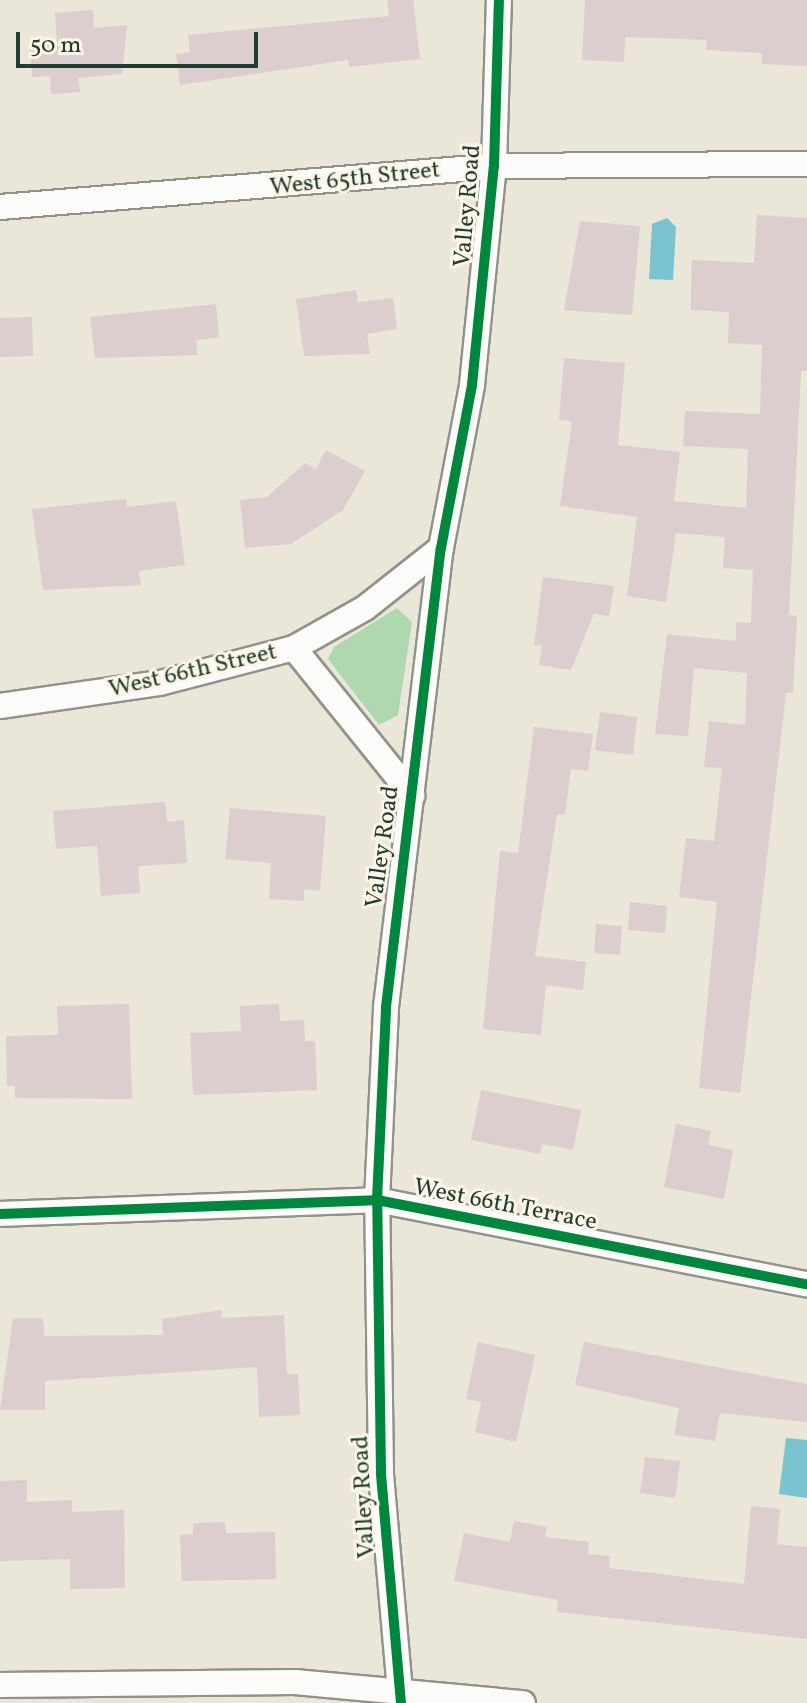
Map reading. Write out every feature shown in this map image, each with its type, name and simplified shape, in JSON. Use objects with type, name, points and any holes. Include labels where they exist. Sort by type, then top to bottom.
[{"type":"street","name":"Valley Road","points":[[400,1695],[381,1473],[377,1200],[386,1007],[441,548],[472,385],[494,166],[499,0]]},
{"type":"street","name":"West 65th Street","points":[[0,207],[494,166],[807,164]]},
{"type":"street","points":[[294,648],[365,608],[441,548]]},
{"type":"street","name":"West 66th Street","points":[[0,706],[160,683],[294,648],[412,795]]},
{"type":"street","name":"West 66th Terrace","points":[[0,1214],[377,1200],[807,1284]]},
{"type":"street","points":[[0,1685],[400,1695],[523,1703]]},
{"type":"green space","points":[[397,608],[412,622],[398,715],[379,725],[328,659],[334,647]]},
{"type":"water","points":[[667,218],[676,227],[673,280],[649,279],[652,224]]},
{"type":"water","points":[[786,1438],[807,1440],[807,1498],[779,1494]]},
{"type":"building","points":[[387,0],[413,0],[420,59],[349,67],[348,60],[180,85],[176,54],[190,52],[188,35],[389,16]]},
{"type":"building","points":[[585,0],[807,0],[807,66],[762,64],[762,53],[706,50],[707,40],[625,37],[624,62],[582,60]]},
{"type":"building","points":[[93,10],[94,28],[127,25],[122,74],[78,78],[80,92],[51,94],[50,76],[32,77],[30,45],[57,43],[55,13]]},
{"type":"building","points":[[757,215],[807,218],[807,371],[801,371],[789,615],[797,616],[793,693],[786,693],[740,1093],[699,1088],[717,902],[679,897],[686,838],[714,841],[722,768],[704,767],[709,721],[745,725],[747,673],[694,668],[688,736],[655,734],[667,634],[736,641],[736,622],[751,623],[753,570],[723,568],[725,537],[676,533],[666,602],[627,596],[637,517],[560,506],[572,421],[559,420],[564,358],[625,363],[618,445],[680,452],[674,501],[746,508],[748,449],[683,446],[685,411],[760,414],[762,345],[728,343],[729,312],[691,310],[692,260],[754,263]]},
{"type":"building","points":[[580,221],[640,226],[632,315],[564,310]]},
{"type":"building","points":[[356,290],[358,302],[393,298],[397,329],[367,334],[370,354],[304,356],[296,299]]},
{"type":"building","points":[[216,304],[219,337],[196,340],[198,355],[95,358],[90,317]]},
{"type":"building","points":[[32,317],[33,356],[0,357],[0,318]]},
{"type":"building","points":[[326,450],[365,471],[343,510],[291,544],[245,548],[240,500],[267,497],[305,463],[316,469]]},
{"type":"building","points":[[126,499],[127,507],[176,501],[185,565],[139,571],[141,585],[43,590],[32,509]]},
{"type":"building","points":[[543,577],[614,586],[609,616],[594,614],[571,670],[539,665],[542,646],[534,645]]},
{"type":"building","points":[[600,712],[637,717],[633,755],[595,750]]},
{"type":"building","points":[[534,727],[593,734],[588,771],[571,769],[565,815],[557,814],[535,956],[586,962],[583,990],[546,985],[541,1035],[483,1029],[500,851],[518,853]]},
{"type":"building","points":[[165,802],[167,822],[184,820],[187,863],[138,866],[140,893],[101,896],[97,846],[56,849],[53,811]]},
{"type":"building","points":[[230,808],[326,816],[320,891],[304,889],[304,901],[269,899],[271,863],[225,859]]},
{"type":"building","points":[[630,902],[667,906],[665,933],[628,930]]},
{"type":"building","points":[[596,924],[622,926],[620,955],[594,953]]},
{"type":"building","points":[[129,1004],[132,1099],[15,1098],[15,1086],[7,1086],[6,1036],[58,1035],[57,1006]]},
{"type":"building","points":[[279,1004],[280,1021],[304,1020],[305,1041],[315,1041],[317,1090],[193,1095],[190,1033],[241,1031],[240,1006]]},
{"type":"building","points":[[481,1090],[581,1110],[573,1150],[542,1144],[540,1154],[471,1140]]},
{"type":"building","points":[[676,1124],[711,1131],[708,1145],[733,1150],[724,1199],[664,1187]]},
{"type":"building","points":[[221,1310],[222,1318],[284,1315],[287,1374],[298,1374],[300,1415],[259,1417],[257,1367],[45,1381],[45,1410],[0,1410],[13,1318],[43,1318],[44,1336],[163,1335],[162,1319]]},
{"type":"building","points":[[478,1342],[535,1355],[516,1442],[475,1432],[481,1402],[466,1399]]},
{"type":"building","points":[[584,1342],[807,1384],[807,1422],[720,1413],[715,1441],[674,1435],[679,1408],[575,1385]]},
{"type":"building","points":[[645,1457],[680,1461],[675,1498],[640,1493]]},
{"type":"building","points":[[27,1480],[27,1502],[72,1500],[72,1512],[124,1510],[125,1588],[70,1589],[70,1559],[0,1561],[0,1481]]},
{"type":"building","points":[[751,1506],[780,1509],[777,1544],[807,1547],[807,1639],[557,1612],[558,1600],[454,1581],[464,1533],[510,1542],[514,1521],[547,1527],[545,1537],[589,1542],[588,1554],[610,1556],[609,1568],[744,1584]]},
{"type":"building","points":[[225,1522],[226,1533],[275,1532],[276,1579],[182,1581],[180,1535],[193,1534],[193,1523]]},
{"type":"cycle path","points":[[401,1703],[381,1473],[377,1200],[386,1007],[441,548],[472,385],[494,166],[499,0]]},
{"type":"cycle path","points":[[0,1214],[377,1200],[807,1284]]}]
